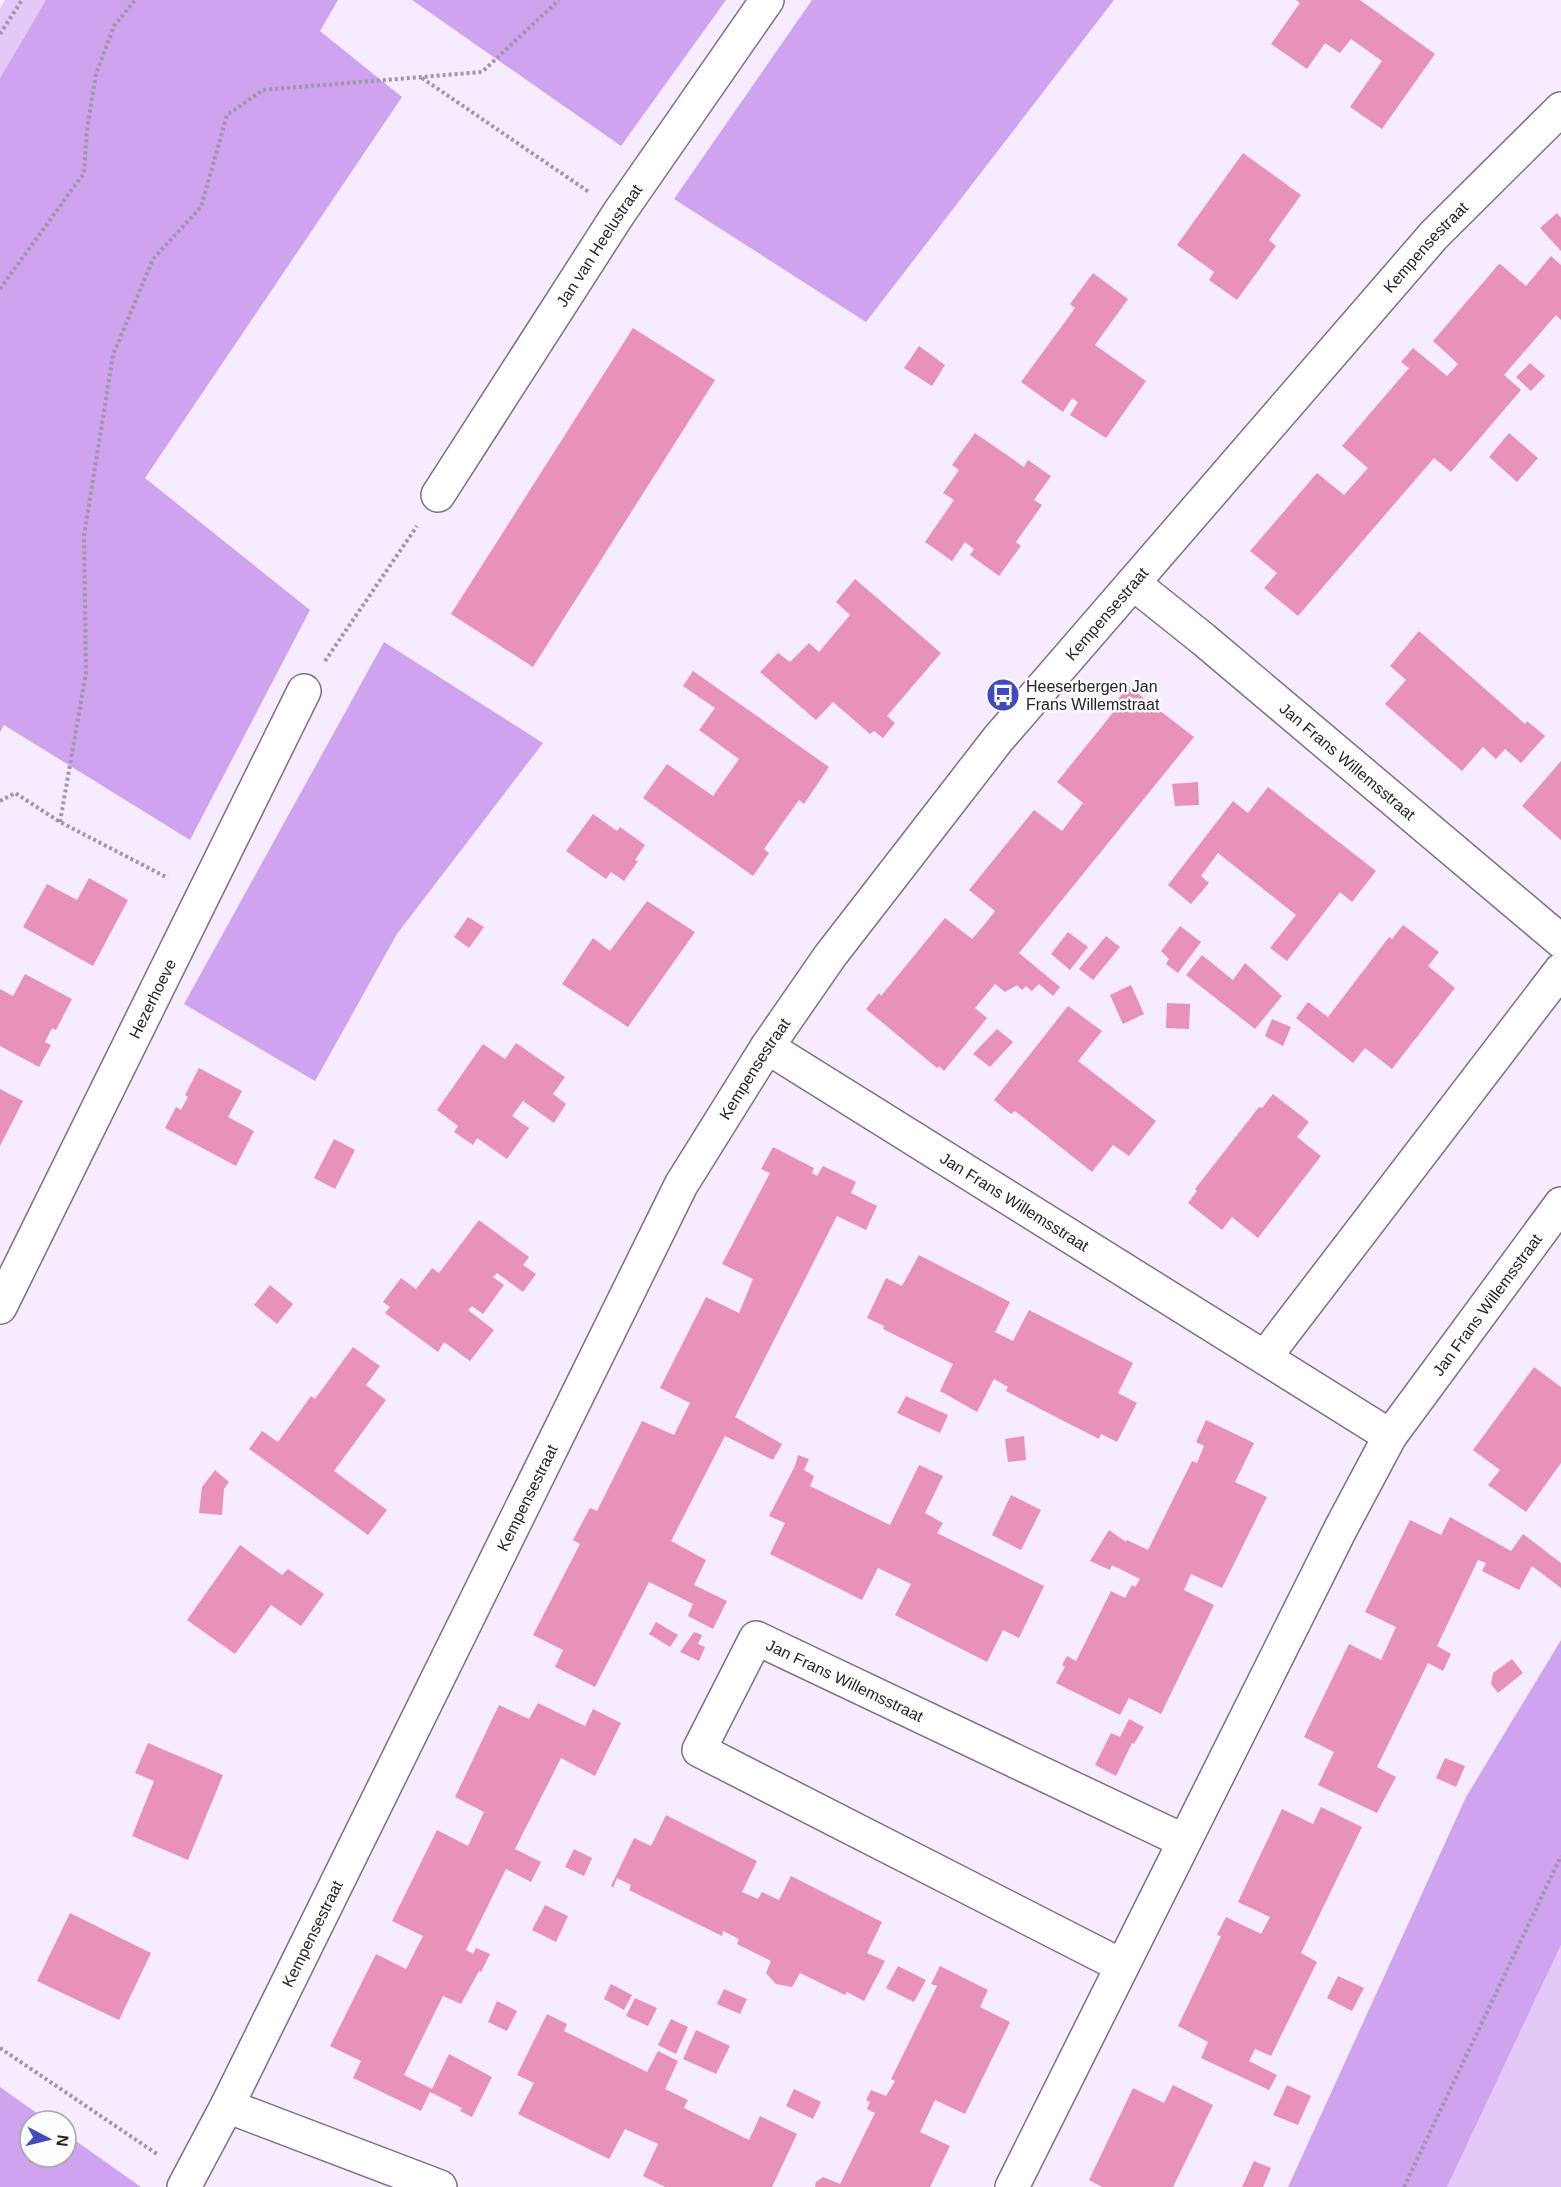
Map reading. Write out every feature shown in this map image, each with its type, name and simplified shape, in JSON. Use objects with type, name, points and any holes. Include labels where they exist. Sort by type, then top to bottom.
[{"type":"street","name":"Jan van Heelustraat","points":[[438,495],[619,213],[767,0]]},
{"type":"street","name":"Kempensestraat","points":[[187,2181],[227,2106],[681,1185],[767,1047],[830,956],[998,739],[1434,235],[1561,109]]},
{"type":"street","name":"Jan Frans Willemsstraat","points":[[1132,583],[1212,646],[1561,942]]},
{"type":"street","name":"Hezerhoeve","points":[[0,1307],[304,691]]},
{"type":"street","points":[[1265,1357],[1561,970]]},
{"type":"street","name":"Jan Frans Willemsstraat","points":[[767,1047],[1390,1436]]},
{"type":"street","name":"Jan Frans Willemsstraat","points":[[1012,2187],[1341,1528],[1390,1436],[1561,1204]]},
{"type":"street","name":"Jan Frans Willemsstraat","points":[[1122,1966],[699,1750],[756,1638],[1184,1841]]},
{"type":"street","points":[[227,2106],[440,2187]]},
{"type":"path","points":[[0,34],[22,0]]},
{"type":"path","points":[[0,289],[84,172],[87,130],[96,74],[114,26],[135,0]]},
{"type":"path","points":[[60,822],[86,673],[84,536],[113,355],[153,259],[201,207],[227,115],[263,90],[482,72],[559,0]]},
{"type":"path","points":[[421,77],[619,213]]},
{"type":"path","points":[[304,691],[438,495]]},
{"type":"path","points":[[0,801],[15,793],[60,822],[203,896]]},
{"type":"path","points":[[1404,2187],[1561,1856]]},
{"type":"path","points":[[0,2048],[169,2163],[187,2181]]},
{"type":"shaded area","points":[[5,0],[46,0],[0,78],[0,9]]},
{"type":"shaded area","points":[[46,0],[338,0],[320,31],[402,97],[145,478],[310,610],[190,840],[4,725],[0,732],[0,78]]},
{"type":"shaded area","points":[[412,0],[726,0],[621,146]]},
{"type":"shaded area","points":[[812,0],[1114,0],[866,322],[674,199]]},
{"type":"shaded area","points":[[384,642],[543,743],[397,934],[315,1081],[184,1004]]},
{"type":"shaded area","points":[[1561,1640],[1561,1945],[1447,2187],[1288,2187],[1466,1797]]},
{"type":"shaded area","points":[[1561,1945],[1561,2187],[1447,2187]]},
{"type":"shaded area","points":[[0,2087],[31,2109],[18,2109],[18,2169],[78,2169],[78,2142],[141,2187],[0,2187]]},
{"type":"building","points":[[1296,0],[1360,0],[1435,54],[1382,129],[1350,107],[1382,61],[1351,39],[1340,53],[1325,43],[1307,69],[1271,44],[1300,3]]},
{"type":"building","points":[[1243,153],[1301,195],[1269,240],[1276,246],[1237,300],[1209,280],[1214,272],[1177,245]]},
{"type":"building","points":[[1557,213],[1561,218],[1561,251],[1540,228]]},
{"type":"building","points":[[1551,256],[1561,265],[1561,320],[1556,315],[1504,375],[1521,390],[1451,472],[1434,458],[1298,616],[1264,588],[1277,573],[1250,551],[1317,473],[1344,495],[1368,468],[1342,446],[1409,368],[1401,362],[1413,348],[1447,376],[1458,364],[1433,341],[1498,265],[1500,264],[1526,286]]},
{"type":"building","points":[[1093,273],[1128,299],[1095,345],[1146,381],[1106,438],[1070,415],[1078,402],[1072,398],[1063,412],[1021,382],[1075,308],[1070,304]]},
{"type":"building","points":[[633,328],[715,380],[533,667],[451,614]]},
{"type":"building","points":[[919,346],[945,365],[932,386],[904,368]]},
{"type":"building","points":[[1530,363],[1545,376],[1531,391],[1516,377]]},
{"type":"building","points":[[975,433],[1024,467],[1028,460],[1051,476],[1034,500],[1042,505],[1016,542],[1021,546],[999,576],[970,555],[974,549],[965,542],[952,561],[925,542],[954,500],[943,493],[959,470],[952,465]]},
{"type":"building","points":[[1509,433],[1538,458],[1517,482],[1489,457]]},
{"type":"building","points":[[855,579],[941,653],[887,716],[895,723],[883,738],[874,731],[870,734],[833,702],[816,720],[760,672],[778,653],[790,662],[809,643],[819,652],[850,615],[836,602]]},
{"type":"building","points":[[1419,631],[1525,724],[1527,721],[1545,736],[1521,763],[1505,749],[1496,759],[1483,747],[1462,771],[1385,704],[1406,680],[1390,666]]},
{"type":"building","points":[[693,671],[829,767],[804,804],[799,800],[764,849],[769,853],[753,876],[643,798],[667,764],[713,796],[739,759],[699,730],[715,708],[683,686]]},
{"type":"building","points":[[1128,686],[1194,737],[1019,953],[1060,987],[1053,996],[1039,984],[1032,991],[1026,986],[1022,990],[1017,985],[1005,992],[995,984],[975,1008],[987,1018],[944,1071],[939,1066],[937,1068],[866,1009],[879,993],[881,996],[945,918],[972,939],[985,924],[995,911],[969,890],[1034,810],[1062,831],[1083,803],[1057,782],[1120,704],[1117,701]]},
{"type":"building","points":[[1561,761],[1561,840],[1522,806]]},
{"type":"building","points":[[1198,782],[1199,805],[1175,806],[1172,784]]},
{"type":"building","points":[[1268,787],[1376,871],[1352,902],[1340,892],[1287,961],[1270,948],[1296,915],[1218,853],[1201,876],[1209,883],[1191,904],[1168,885],[1233,801],[1248,813]]},
{"type":"building","points":[[593,814],[617,831],[620,827],[645,845],[635,860],[638,861],[624,881],[611,872],[606,879],[566,851]]},
{"type":"building","points":[[89,878],[128,900],[93,966],[23,927],[47,884],[77,900]]},
{"type":"building","points":[[647,901],[695,932],[628,1027],[562,984],[593,938],[610,951]]},
{"type":"building","points":[[468,917],[484,927],[469,948],[454,937]]},
{"type":"building","points":[[1403,925],[1439,952],[1428,966],[1455,988],[1392,1069],[1365,1048],[1353,1063],[1296,1018],[1308,1002],[1328,1017],[1389,937],[1392,939]]},
{"type":"building","points":[[1180,926],[1201,942],[1178,973],[1166,964],[1169,959],[1161,951]]},
{"type":"building","points":[[1068,932],[1088,947],[1070,970],[1051,954]]},
{"type":"building","points":[[1106,936],[1120,947],[1093,980],[1079,969]]},
{"type":"building","points":[[1202,955],[1233,980],[1245,963],[1282,996],[1255,1029],[1186,975]]},
{"type":"building","points":[[25,974],[72,999],[56,1030],[52,1028],[45,1042],[51,1045],[39,1067],[0,1046],[0,989],[13,996]]},
{"type":"building","points":[[1131,985],[1144,1014],[1123,1024],[1110,995]]},
{"type":"building","points":[[1167,1003],[1190,1004],[1189,1029],[1166,1028]]},
{"type":"building","points":[[1068,1006],[1102,1031],[1078,1061],[1156,1121],[1129,1156],[1113,1145],[1092,1172],[1015,1111],[1011,1114],[994,1100]]},
{"type":"building","points":[[1272,1019],[1291,1027],[1283,1046],[1265,1036]]},
{"type":"building","points":[[997,1029],[1013,1042],[990,1067],[973,1054]]},
{"type":"building","points":[[516,1043],[565,1077],[553,1094],[566,1104],[554,1123],[523,1101],[512,1116],[529,1128],[507,1159],[477,1138],[473,1145],[454,1132],[458,1126],[437,1110],[483,1044],[505,1059]]},
{"type":"building","points":[[199,1068],[242,1091],[228,1117],[254,1131],[236,1166],[165,1128],[176,1107],[181,1110],[188,1097],[185,1095]]},
{"type":"building","points":[[0,1089],[23,1101],[0,1146]]},
{"type":"building","points":[[1273,1094],[1309,1122],[1297,1137],[1321,1156],[1258,1238],[1232,1217],[1222,1230],[1188,1203],[1197,1191],[1195,1189],[1259,1107],[1262,1108]]},
{"type":"building","points":[[334,1139],[355,1150],[335,1189],[314,1178]]},
{"type":"building","points":[[773,1147],[814,1168],[812,1173],[817,1176],[823,1166],[856,1182],[851,1193],[877,1206],[866,1230],[837,1216],[735,1417],[782,1444],[773,1460],[725,1436],[671,1541],[706,1560],[694,1585],[727,1601],[713,1629],[688,1616],[693,1604],[649,1582],[595,1687],[555,1667],[563,1650],[533,1635],[580,1544],[573,1540],[590,1508],[597,1511],[642,1421],[674,1435],[690,1403],[660,1388],[706,1297],[739,1313],[753,1279],[722,1264],[770,1173],[761,1169]]},
{"type":"building","points":[[479,1220],[529,1257],[523,1265],[536,1274],[523,1292],[497,1273],[493,1277],[504,1285],[483,1314],[472,1306],[468,1310],[494,1330],[470,1361],[444,1342],[438,1352],[385,1313],[390,1307],[383,1302],[401,1278],[416,1289],[432,1268],[439,1273]]},
{"type":"building","points":[[919,1255],[1010,1302],[995,1332],[1013,1341],[1029,1310],[1133,1363],[1118,1393],[1137,1403],[1117,1442],[1101,1434],[1099,1439],[1050,1414],[1006,1391],[1008,1387],[994,1379],[977,1412],[940,1391],[953,1364],[883,1329],[884,1326],[867,1318],[886,1278],[902,1286]]},
{"type":"building","points":[[270,1285],[293,1304],[277,1324],[254,1305]]},
{"type":"building","points":[[353,1347],[380,1366],[366,1385],[386,1400],[334,1471],[387,1510],[368,1535],[249,1449],[262,1431],[278,1442],[311,1396],[315,1399]]},
{"type":"building","points":[[1534,1367],[1561,1387],[1561,1463],[1526,1512],[1488,1485],[1500,1470],[1473,1450]]},
{"type":"building","points":[[906,1396],[948,1415],[940,1433],[897,1413]]},
{"type":"building","points":[[1206,1420],[1254,1443],[1235,1482],[1267,1497],[1222,1588],[1191,1574],[1184,1590],[1214,1605],[1161,1714],[1129,1698],[1120,1715],[1056,1683],[1065,1667],[1062,1665],[1067,1656],[1076,1661],[1111,1591],[1125,1598],[1132,1585],[1135,1587],[1140,1579],[1112,1565],[1110,1570],[1090,1561],[1109,1530],[1126,1542],[1127,1540],[1148,1550],[1192,1461],[1197,1463],[1204,1446],[1196,1442]]},
{"type":"building","points":[[1024,1436],[1026,1460],[1008,1462],[1005,1439]]},
{"type":"building","points":[[798,1455],[809,1459],[804,1470],[814,1476],[810,1486],[890,1525],[919,1465],[943,1476],[925,1513],[943,1523],[937,1533],[1044,1586],[1019,1638],[1003,1630],[987,1662],[895,1615],[911,1584],[878,1568],[862,1600],[770,1554],[785,1523],[769,1516],[795,1466]]},
{"type":"building","points":[[215,1470],[229,1482],[224,1489],[222,1515],[199,1513],[202,1487]]},
{"type":"building","points":[[1011,1495],[1041,1510],[1021,1550],[992,1535]]},
{"type":"building","points":[[1450,1517],[1511,1551],[1523,1534],[1561,1563],[1561,1588],[1532,1566],[1519,1590],[1482,1571],[1486,1563],[1478,1560],[1437,1646],[1451,1654],[1443,1671],[1428,1663],[1377,1767],[1396,1777],[1377,1813],[1318,1785],[1334,1752],[1304,1737],[1349,1644],[1381,1660],[1396,1627],[1365,1612],[1410,1520],[1441,1535]]},
{"type":"building","points":[[240,1545],[282,1575],[288,1569],[324,1594],[301,1626],[271,1605],[235,1654],[187,1620]]},
{"type":"building","points":[[656,1622],[678,1635],[670,1647],[649,1634]]},
{"type":"building","points":[[694,1632],[702,1635],[698,1644],[705,1647],[699,1661],[680,1652]]},
{"type":"building","points":[[1512,1659],[1523,1673],[1498,1693],[1491,1684],[1493,1673]]},
{"type":"building","points":[[538,1703],[585,1726],[593,1709],[621,1723],[595,1776],[561,1758],[515,1849],[541,1862],[531,1882],[506,1869],[466,1950],[473,1954],[476,1948],[490,1954],[461,2004],[443,1996],[404,2075],[432,2089],[449,2054],[492,2077],[472,2117],[460,2111],[462,2108],[430,2092],[421,2111],[353,2078],[361,2061],[330,2046],[376,1954],[406,1969],[423,1936],[392,1921],[437,1830],[468,1846],[484,1812],[455,1797],[499,1705],[529,1719]]},
{"type":"building","points":[[1129,1719],[1144,1727],[1134,1744],[1132,1743],[1116,1776],[1095,1765],[1111,1733],[1120,1737]]},
{"type":"building","points":[[148,1743],[223,1775],[188,1860],[132,1836],[154,1781],[135,1773]]},
{"type":"building","points":[[1445,1758],[1465,1766],[1456,1787],[1436,1778]]},
{"type":"building","points":[[1321,1807],[1362,1827],[1301,1953],[1317,1962],[1271,2056],[1255,2049],[1249,2061],[1277,2075],[1269,2090],[1201,2058],[1208,2042],[1178,2026],[1221,1936],[1217,1935],[1226,1917],[1261,1934],[1270,1917],[1238,1902],[1282,1809],[1313,1824]]},
{"type":"building","points":[[666,1815],[757,1861],[742,1892],[758,1899],[762,1892],[779,1900],[791,1876],[882,1922],[867,1953],[885,1961],[864,2001],[847,1992],[845,1995],[800,1973],[792,1987],[776,1984],[766,1973],[771,1961],[737,1944],[739,1939],[723,1931],[722,1936],[629,1890],[631,1885],[617,1878],[613,1888],[611,1886],[634,1838],[651,1846]]},
{"type":"building","points":[[574,1849],[592,1858],[584,1876],[565,1867]]},
{"type":"building","points":[[545,1905],[568,1916],[556,1942],[532,1930]]},
{"type":"building","points":[[70,1913],[151,1953],[119,2020],[37,1981]]},
{"type":"building","points":[[898,1966],[926,1980],[914,2002],[886,1988]]},
{"type":"building","points":[[940,1966],[988,1990],[980,2007],[1010,2022],[965,2114],[935,2100],[920,2132],[950,2146],[930,2187],[815,2187],[816,2182],[823,2177],[840,2184],[875,2113],[867,2109],[870,2102],[866,2100],[871,2090],[886,2096],[895,2081],[891,2079],[937,1986],[931,1984]]},
{"type":"building","points":[[1338,1976],[1364,1988],[1352,2011],[1327,1998]]},
{"type":"building","points":[[611,1984],[632,1995],[624,2010],[604,1999]]},
{"type":"building","points":[[724,1989],[747,1999],[740,2014],[717,2004]]},
{"type":"building","points":[[635,1998],[657,2008],[648,2026],[626,2016]]},
{"type":"building","points":[[497,2001],[517,2011],[507,2031],[488,2022]]},
{"type":"building","points":[[547,2014],[567,2024],[564,2031],[647,2072],[658,2051],[678,2061],[665,2089],[688,2100],[684,2108],[749,2140],[760,2116],[797,2134],[772,2187],[665,2187],[643,2176],[658,2144],[625,2129],[609,2159],[518,2114],[534,2083],[517,2075]]},
{"type":"building","points":[[671,2019],[688,2027],[676,2054],[658,2045]]},
{"type":"building","points":[[696,2030],[730,2046],[716,2074],[683,2059]]},
{"type":"building","points":[[1173,2085],[1213,2105],[1173,2187],[1102,2187],[1089,2180],[1133,2088],[1164,2103]]},
{"type":"building","points":[[1287,2085],[1311,2096],[1298,2125],[1273,2115]]},
{"type":"building","points":[[794,2089],[821,2102],[813,2119],[786,2106]]},
{"type":"building","points":[[1254,2161],[1271,2168],[1263,2187],[1242,2187]]},
{"type":"place","name":"Heeserbergen Jan Frans Willemstraat","points":[[1003,695]]}]
